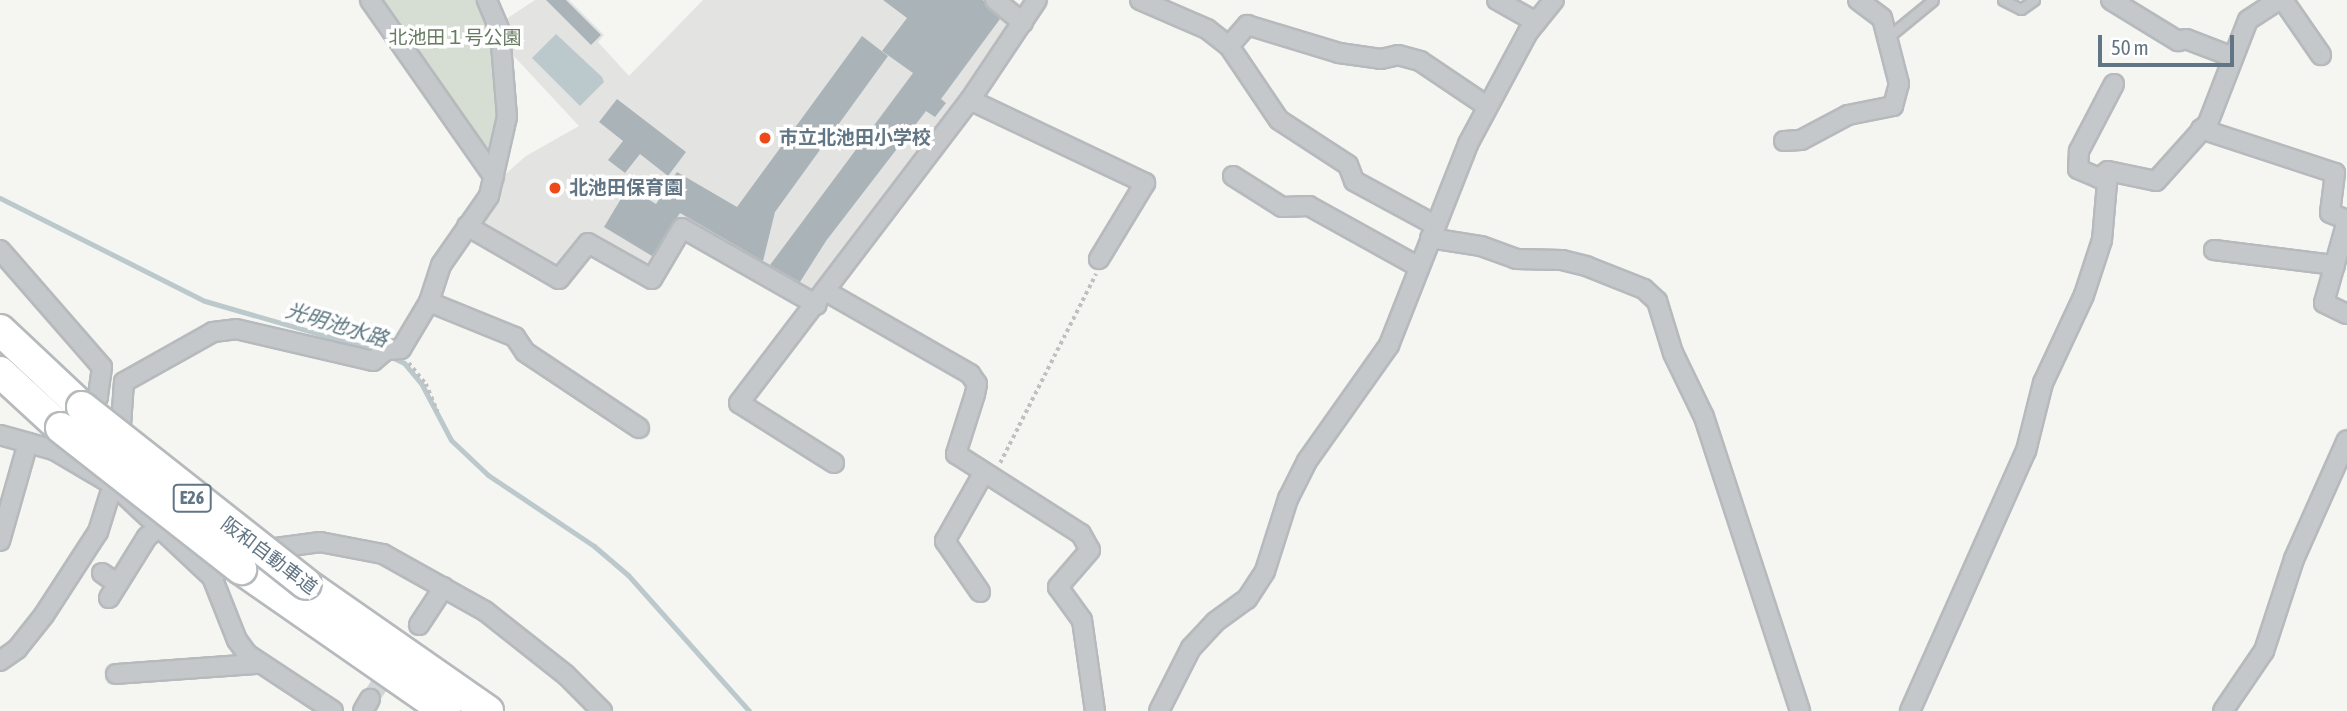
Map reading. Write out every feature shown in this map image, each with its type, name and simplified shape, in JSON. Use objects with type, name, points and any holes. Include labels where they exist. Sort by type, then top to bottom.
[{"type":"highway","name":"阪和自動車道","points":[[0,330],[82,407],[306,584],[488,711]]},
{"type":"highway","name":"阪和自動車道","points":[[0,372],[58,439],[444,711]]},
{"type":"street","points":[[370,0],[494,177]]},
{"type":"street","points":[[0,661],[24,641],[98,532],[115,486],[124,382],[213,332],[236,329],[387,353],[429,302],[441,265],[489,196],[494,177],[507,106],[500,31],[486,0]]},
{"type":"street","points":[[995,0],[1023,23]]},
{"type":"street","points":[[834,463],[738,403],[822,299],[970,100],[1037,0]]},
{"type":"street","points":[[1140,0],[1206,29],[1229,46],[1279,120],[1348,165],[1354,181],[1432,231],[1516,259],[1562,260],[1586,266],[1644,289],[1657,301],[1674,353],[1704,417],[1800,711]]},
{"type":"street","points":[[1497,0],[1536,22]]},
{"type":"street","points":[[1784,141],[1801,139],[1848,115],[1888,110],[1893,106],[1899,84],[1882,18],[1858,0]]},
{"type":"street","points":[[2111,0],[2178,41],[2186,39],[2233,57]]},
{"type":"street","points":[[2108,170],[2156,181],[2201,129],[2217,103],[2248,20],[2281,0],[2321,55]]},
{"type":"street","points":[[1159,711],[1191,649],[1215,622],[1247,599],[1265,571],[1288,499],[1307,461],[1389,345],[1432,231],[1487,106],[1536,22],[1557,1]]},
{"type":"street","points":[[1229,46],[1247,25],[1339,53],[1381,58],[1398,55],[1420,61],[1487,106]]},
{"type":"street","points":[[2108,170],[2099,178],[2078,169],[2079,151],[2114,83]]},
{"type":"street","points":[[970,100],[1145,183],[1099,259]]},
{"type":"street","points":[[2201,129],[2335,173],[2330,213],[2347,220],[2324,303],[2347,314]]},
{"type":"street","points":[[1910,711],[2026,452],[2043,383],[2084,295],[2102,240],[2108,170]]},
{"type":"street","points":[[1233,176],[1282,207],[1309,206],[1419,267]]},
{"type":"street","points":[[467,226],[559,279],[588,243],[652,279],[682,228],[970,373],[976,384],[975,394],[956,454],[1081,534],[1090,550],[1058,587],[1082,620],[1095,711]]},
{"type":"street","points":[[0,250],[102,367],[98,397],[79,426],[58,439],[28,443],[0,435]]},
{"type":"street","points":[[2214,250],[2335,265]]},
{"type":"street","points":[[429,302],[515,337],[525,352],[639,428]]},
{"type":"street","points":[[58,439],[115,486],[157,530],[212,578],[237,640],[257,664],[325,709]]},
{"type":"street","points":[[2223,711],[2264,651],[2294,559],[2347,440]]},
{"type":"street","points":[[0,541],[28,443]]},
{"type":"street","points":[[980,592],[945,541],[988,475]]},
{"type":"street","points":[[102,573],[114,591],[147,537],[157,530]]},
{"type":"street","points":[[212,578],[237,552],[320,542],[383,554],[485,611],[566,675],[602,711]]},
{"type":"street","points":[[419,625],[444,587]]},
{"type":"street","points":[[116,674],[257,664]]},
{"type":"lane","points":[[1888,37],[1933,0]]},
{"type":"lane","points":[[2003,0],[2021,9],[2034,0]]},
{"type":"path","points":[[988,475],[1061,349],[1075,309],[1096,278],[1099,259]]},
{"type":"path","points":[[387,353],[426,384],[438,412]]},
{"type":"shaded area","name":"市立北池田小学校","points":[[535,0],[569,0],[604,35],[598,42],[629,76],[703,0],[988,0],[1017,27],[822,291],[808,295],[681,222],[652,269],[644,271],[585,234],[562,268],[552,271],[478,226],[495,200],[503,176],[526,156],[579,126],[510,52],[503,21]]},
{"type":"shaded area","points":[[556,34],[602,77],[604,82],[580,106],[532,58]]},
{"type":"green space","name":"北池田１号公園","points":[[381,0],[480,0],[492,22],[498,114],[494,148],[486,149]]},
{"type":"building","points":[[546,0],[566,0],[601,35],[591,45]]},
{"type":"building","points":[[883,0],[983,0],[1000,19],[941,99],[946,103],[935,117],[926,111],[826,241],[800,282],[770,265],[913,73],[882,51],[907,18]]},
{"type":"building","points":[[862,36],[888,56],[775,212],[763,261],[680,213],[652,256],[604,227],[628,187],[656,204],[677,172],[737,207]]},
{"type":"building","points":[[617,99],[686,152],[668,176],[640,154],[625,173],[608,160],[623,141],[599,122]]},
{"type":"waterway","name":"光明池水路","points":[[0,198],[205,301],[378,351]]},
{"type":"waterway","name":"光明池水路","points":[[387,355],[404,363],[421,383],[451,440],[488,475],[594,546],[628,575],[749,711]]},
{"type":"tunnel","points":[[370,699],[419,625]]},
{"type":"place","name":"市立北池田小学校","points":[[765,138]]},
{"type":"place","name":"北池田保育園","points":[[555,188]]}]
